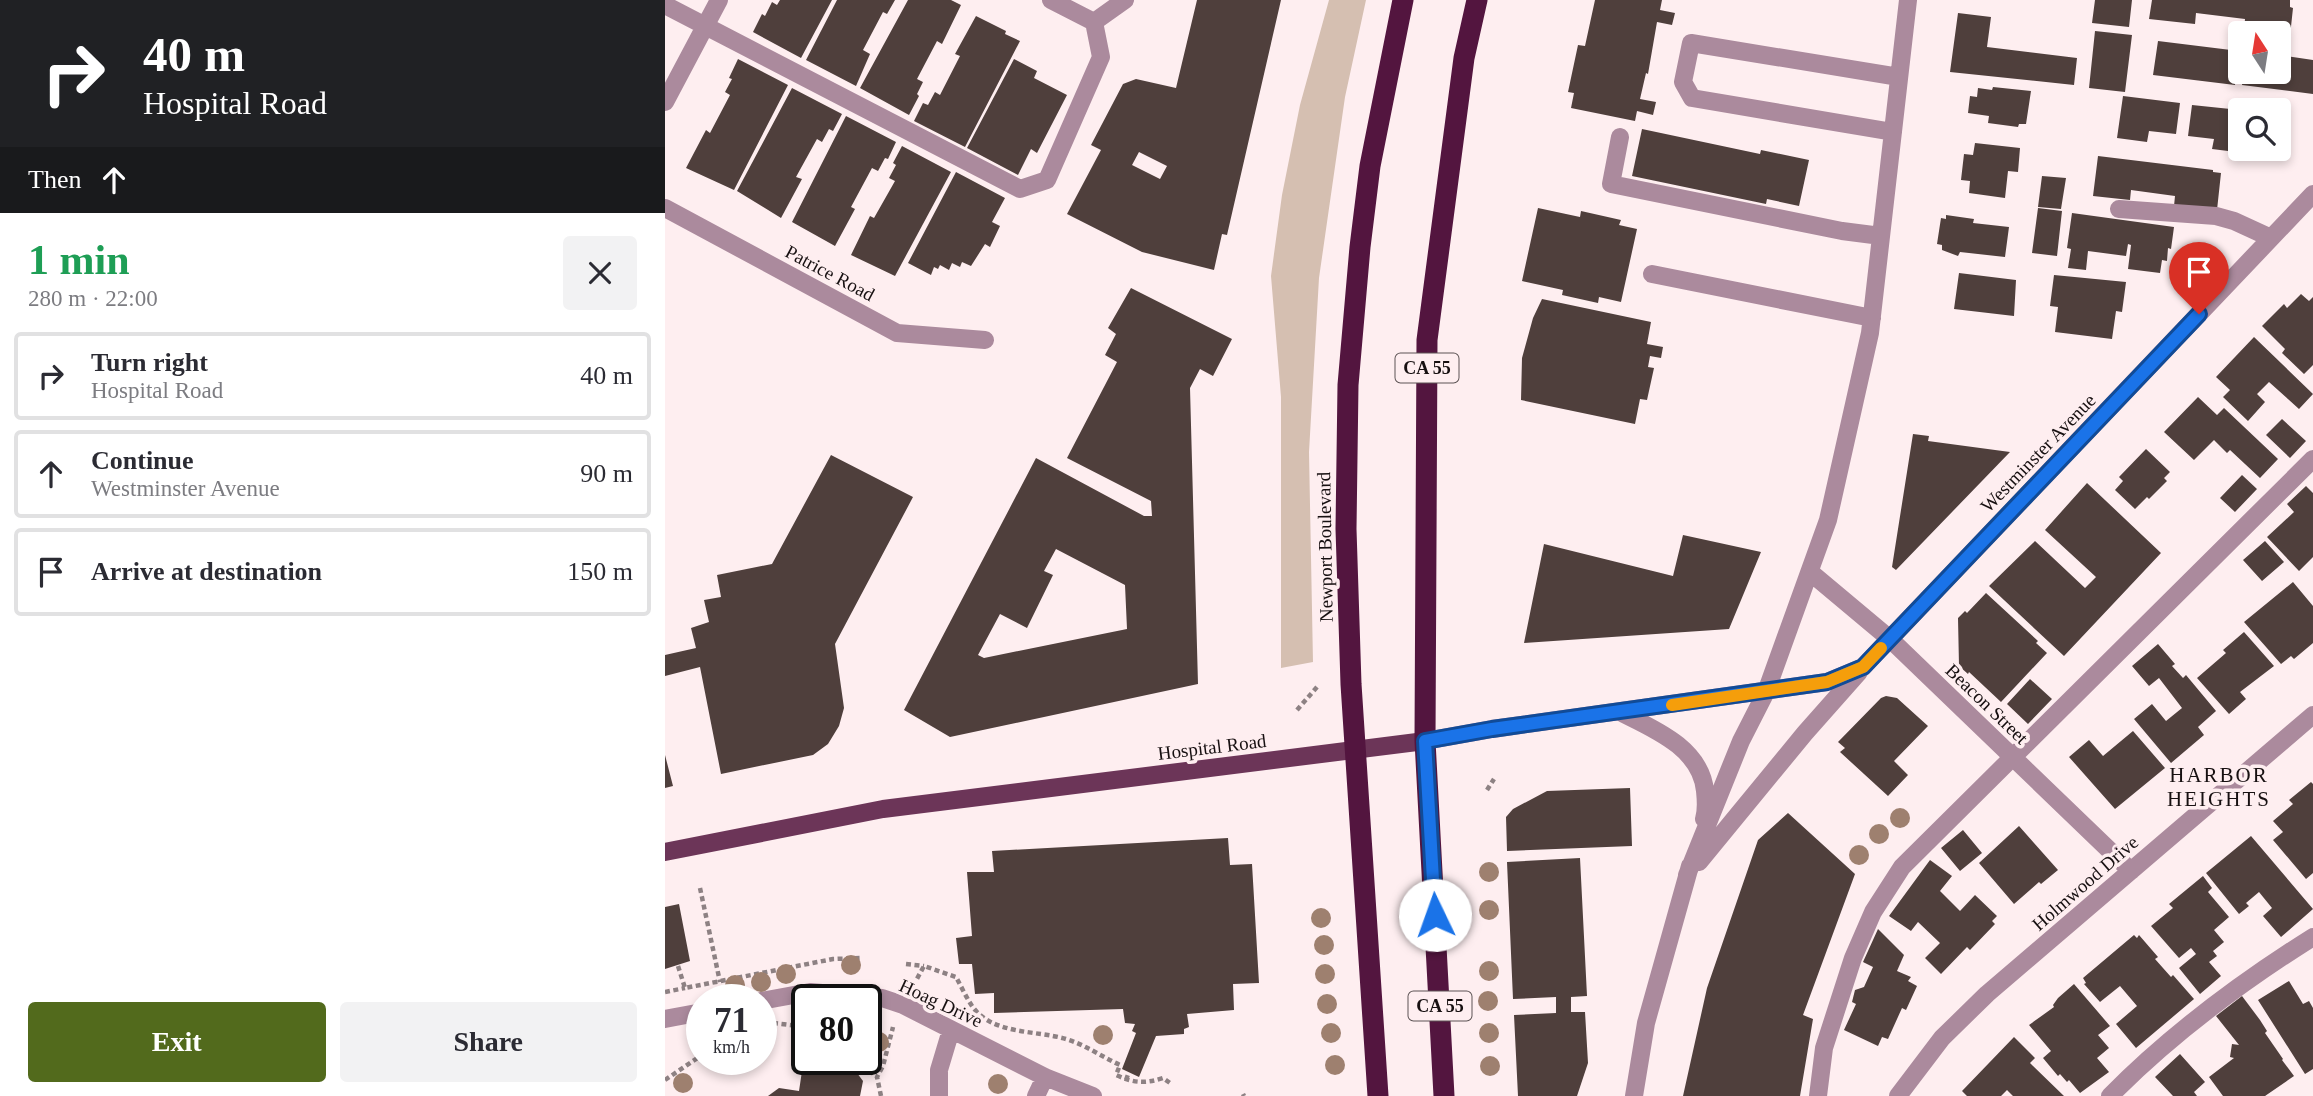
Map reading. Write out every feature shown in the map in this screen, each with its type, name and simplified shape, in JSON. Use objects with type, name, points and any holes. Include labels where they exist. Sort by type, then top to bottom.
[{"type":"highway","name":"Newport Boulevard","points":[[1378,1096],[1356,750],[1346,530],[1348,385],[1370,166],[1403,0]]},
{"type":"highway","name":"CA 55","points":[[1444,1096],[1425,741],[1427,340],[1464,58],[1477,0]]},
{"type":"main road","name":"Hospital Road","points":[[665,852],[883,809],[1425,741]]},
{"type":"street","points":[[665,102],[719,0]]},
{"type":"street","points":[[1051,0],[1094,22]]},
{"type":"street","points":[[1094,22],[1125,0]]},
{"type":"street","points":[[1688,876],[1741,741],[1766,692],[1828,520],[1872,318],[1908,0]]},
{"type":"street","points":[[665,5],[1020,189],[1047,180],[1101,57],[1094,22]]},
{"type":"street","points":[[1893,132],[1692,98],[1683,82],[1691,43],[1899,77]]},
{"type":"street","points":[[1620,137],[1611,184],[1842,231],[1881,236]]},
{"type":"street","name":"Westminster Avenue","points":[[1766,692],[1827,682],[1863,667],[2313,194]]},
{"type":"street","name":"Patrice Road","points":[[665,208],[897,333],[985,340]]},
{"type":"street","points":[[2119,209],[2215,216],[2234,221],[2271,238]]},
{"type":"street","points":[[1651,274],[1872,318]]},
{"type":"street","points":[[1818,1096],[1824,1048],[1853,958],[1873,912],[1902,867],[2313,459]]},
{"type":"street","name":"Beacon Street","points":[[1809,572],[1890,639],[2131,871]]},
{"type":"street","points":[[1688,876],[1863,667]]},
{"type":"street","name":"Hospital Road","points":[[1425,741],[1766,692]]},
{"type":"street","points":[[1620,712],[1650,726],[1676,743],[1692,759],[1704,778],[1706,810],[1646,1023],[1634,1096]]},
{"type":"street","name":"Holmwood Drive","points":[[1898,1096],[1942,1038],[1987,994],[2313,715]]},
{"type":"street","points":[[2110,1096],[2195,1020],[2252,975],[2313,937]]},
{"type":"street","name":"Hoag Drive","points":[[777,998],[810,992],[882,998],[903,1004],[1045,1077],[1093,1096]]},
{"type":"street","points":[[665,1020],[686,1015]]},
{"type":"street","points":[[939,1096],[939,1070],[951,1030]]},
{"type":"street","points":[[1036,1096],[1045,1077]]},
{"type":"path","points":[[1297,710],[1317,687]]},
{"type":"path","points":[[1486,790],[1494,779]]},
{"type":"path","points":[[700,888],[720,982]]},
{"type":"path","points":[[665,992],[833,959],[862,958]]},
{"type":"path","points":[[906,964],[924,966],[957,977],[972,1007],[992,1022],[1014,1030],[1048,1034],[1077,1043],[1120,1065],[1116,1075],[1126,1080],[1138,1083],[1163,1078],[1170,1083]]},
{"type":"path","points":[[912,987],[924,966]]},
{"type":"path","points":[[678,967],[685,988]]},
{"type":"path","points":[[881,1096],[877,1077],[883,1066],[893,1027]]},
{"type":"path","points":[[665,1080],[686,1065]]},
{"type":"path","points":[[1126,1080],[1129,1072]]},
{"type":"shaded area","points":[[1329,0],[1366,0],[1345,97],[1319,278],[1309,452],[1313,662],[1281,668],[1281,397],[1271,276],[1282,195],[1300,105]]},
{"type":"building","points":[[780,0],[832,0],[801,58],[753,32],[772,2],[777,5]]},
{"type":"building","points":[[837,0],[895,0],[887,14],[883,12],[863,50],[870,54],[856,86],[806,60]]},
{"type":"building","points":[[908,0],[951,0],[961,5],[942,44],[937,41],[917,79],[923,82],[909,115],[860,88]]},
{"type":"building","points":[[1197,0],[1281,0],[1227,235],[1222,234],[1214,270],[1142,252],[1067,214],[1101,150],[1091,145],[1123,84],[1136,79],[1176,88]],"holes":[[[1139,152],[1167,166],[1160,179],[1132,165]]]},
{"type":"building","points":[[1595,0],[1662,0],[1660,10],[1675,13],[1672,25],[1657,22],[1648,74],[1646,73],[1640,99],[1656,102],[1653,115],[1637,111],[1635,121],[1571,108],[1574,93],[1568,92],[1578,45],[1585,46]]},
{"type":"building","points":[[2095,0],[2132,0],[2129,27],[2092,23]]},
{"type":"building","points":[[2152,0],[2290,0],[2290,7],[2293,8],[2291,27],[2291,21],[2245,21],[2196,13],[2195,24],[2149,19]]},
{"type":"building","points":[[1958,13],[1991,17],[1987,47],[2077,58],[2074,85],[1950,72]]},
{"type":"building","points":[[976,16],[1020,41],[965,147],[914,121],[923,103],[928,105],[935,92],[940,95],[960,56],[955,54]]},
{"type":"building","points":[[2095,31],[2132,35],[2125,92],[2089,88]]},
{"type":"building","points":[[2158,41],[2228,50],[2228,84],[2235,84],[2235,85],[2153,75]]},
{"type":"building","points":[[2291,57],[2313,60],[2313,94],[2242,85],[2291,84]]},
{"type":"building","points":[[738,59],[788,85],[734,190],[686,168],[706,130],[710,133],[730,95],[725,92]]},
{"type":"building","points":[[1014,59],[1037,71],[1034,78],[1067,95],[1037,153],[1031,149],[1018,175],[967,148]]},
{"type":"building","points":[[1993,87],[2031,91],[2026,124],[2019,124],[2018,127],[1988,123],[1989,116],[1968,113],[1970,96],[1977,97],[1978,88],[1992,90]]},
{"type":"building","points":[[792,88],[842,114],[833,131],[829,129],[822,142],[817,139],[796,177],[802,179],[781,218],[737,191]]},
{"type":"building","points":[[2123,96],[2180,103],[2176,134],[2149,131],[2147,142],[2117,138]]},
{"type":"building","points":[[2192,105],[2228,109],[2228,151],[2212,149],[2214,139],[2188,136]]},
{"type":"building","points":[[846,116],[896,142],[888,159],[885,158],[878,171],[872,168],[851,207],[855,209],[835,246],[792,222]]},
{"type":"building","points":[[1642,129],[1760,154],[1761,150],[1809,160],[1799,206],[1767,199],[1766,204],[1632,176]]},
{"type":"building","points":[[1975,143],[2020,148],[2018,172],[2008,171],[2005,198],[1969,193],[1970,181],[1961,180],[1964,154],[1973,155]]},
{"type":"building","points":[[902,146],[951,172],[895,276],[851,255],[870,216],[874,218],[895,181],[889,178]]},
{"type":"building","points":[[2098,156],[2221,173],[2217,210],[2174,206],[2175,196],[2131,190],[2130,200],[2093,196]]},
{"type":"building","points":[[956,172],[1005,198],[992,222],[1000,226],[990,247],[985,244],[971,266],[962,262],[960,267],[952,263],[949,270],[940,265],[938,269],[934,267],[931,275],[908,263]]},
{"type":"building","points":[[2042,176],[2066,178],[2061,209],[2038,207]]},
{"type":"building","points":[[1538,208],[1580,217],[1581,211],[1621,220],[1619,225],[1637,229],[1621,302],[1599,297],[1598,303],[1562,295],[1563,290],[1522,281]]},
{"type":"building","points":[[2038,208],[2062,211],[2057,256],[2032,253]]},
{"type":"building","points":[[2072,213],[2174,227],[2171,249],[2168,248],[2167,261],[2162,260],[2160,273],[2128,269],[2131,245],[2128,244],[2126,256],[2088,251],[2086,270],[2068,268],[2071,249],[2067,248]]},
{"type":"building","points":[[1946,215],[1974,219],[1973,223],[2009,227],[2005,257],[1960,252],[1958,256],[1942,250],[1942,245],[1937,244],[1941,218],[1946,219]]},
{"type":"building","points":[[1959,273],[2016,280],[2014,316],[1954,309]]},
{"type":"building","points":[[2054,275],[2126,282],[2122,312],[2116,311],[2112,339],[2055,332],[2058,307],[2050,306]]},
{"type":"building","points":[[1131,288],[1232,339],[1213,376],[1200,369],[1190,388],[1198,684],[950,737],[904,710],[1036,458],[1144,516],[1152,516],[1151,501],[1067,458],[1117,362],[1105,355],[1116,334],[1108,328]],"holes":[[[1056,549],[1125,585],[1127,629],[984,658],[978,655],[1000,614],[1027,628],[1053,575],[1044,571]]]},
{"type":"building","points":[[2301,294],[2309,301],[2313,297],[2313,365],[2304,374],[2282,353],[2285,349],[2262,326],[2284,304],[2287,308]]},
{"type":"building","points":[[1542,299],[1651,322],[1647,344],[1663,347],[1661,358],[1650,356],[1648,367],[1654,368],[1647,400],[1640,399],[1635,424],[1521,400],[1522,358],[1533,318]]},
{"type":"building","points":[[2254,337],[2313,394],[2299,409],[2269,382],[2257,394],[2265,402],[2248,421],[2223,397],[2230,390],[2216,377]]},
{"type":"building","points":[[2198,397],[2217,415],[2224,408],[2278,459],[2260,478],[2230,450],[2227,453],[2214,440],[2194,460],[2164,432]]},
{"type":"building","points":[[2282,419],[2306,441],[2290,458],[2266,435]]},
{"type":"building","points":[[1913,434],[1929,436],[1928,441],[2010,452],[1896,570],[1892,567]]},
{"type":"building","points":[[2146,449],[2170,472],[2164,478],[2167,481],[2135,509],[2115,490],[2123,481],[2119,477]]},
{"type":"building","points":[[831,455],[913,497],[835,644],[844,708],[839,726],[828,744],[813,755],[721,774],[700,667],[665,676],[665,655],[696,648],[691,628],[709,622],[704,600],[721,597],[717,575],[772,564]]},
{"type":"building","points":[[2242,475],[2257,489],[2235,512],[2220,498]]},
{"type":"building","points":[[2087,483],[2161,553],[2064,656],[1989,586],[2035,541],[2085,588],[2096,577],[2045,530]]},
{"type":"building","points":[[2306,486],[2313,493],[2313,557],[2299,571],[2267,537],[2294,512],[2287,504]]},
{"type":"building","points":[[1683,535],[1761,552],[1729,629],[1524,643],[1544,544],[1673,576]]},
{"type":"building","points":[[2265,541],[2284,562],[2262,581],[2243,560]]},
{"type":"building","points":[[2293,582],[2313,606],[2313,643],[2294,659],[2291,656],[2281,664],[2244,622]]},
{"type":"building","points":[[1986,593],[2038,641],[2036,643],[2047,653],[2001,702],[1959,666],[1958,618],[1965,611],[1967,613]]},
{"type":"building","points":[[2244,632],[2274,666],[2240,692],[2246,699],[2229,714],[2197,678],[2226,653],[2223,650]]},
{"type":"building","points":[[2158,644],[2175,664],[2172,666],[2183,678],[2186,675],[2216,711],[2198,727],[2204,735],[2171,763],[2134,719],[2152,704],[2166,721],[2182,708],[2159,678],[2149,686],[2132,666]]},
{"type":"building","points":[[2030,679],[2052,699],[2028,724],[2007,704]]},
{"type":"building","points":[[1886,696],[1897,698],[1928,726],[1894,761],[1908,775],[1888,796],[1840,752],[1845,748],[1838,742]]},
{"type":"building","points":[[2133,731],[2165,768],[2115,809],[2069,757],[2089,740],[2103,756]]},
{"type":"building","points":[[665,755],[673,786],[665,788]]},
{"type":"building","points":[[2311,782],[2313,873],[2306,879],[2273,840],[2283,832],[2273,821],[2293,804],[2289,800]]},
{"type":"building","points":[[1630,788],[1632,846],[1507,851],[1506,817],[1513,809],[1547,791]]},
{"type":"building","points":[[1788,813],[1855,874],[1803,1015],[1813,1019],[1800,1096],[1683,1096],[1707,988],[1758,840]]},
{"type":"building","points":[[2019,826],[2058,870],[2041,884],[2039,882],[2014,904],[1979,863]]},
{"type":"building","points":[[1963,830],[1982,853],[1960,871],[1941,848]]},
{"type":"building","points":[[2251,836],[2313,909],[2281,937],[2263,916],[2272,908],[2259,892],[2246,903],[2249,906],[2239,914],[2206,873]]},
{"type":"building","points":[[1228,838],[1230,865],[1252,864],[1259,983],[1233,984],[1234,1010],[1187,1014],[1189,1027],[1184,1029],[1184,1034],[1156,1036],[1139,1077],[1122,1069],[1136,1033],[1132,1031],[1135,1024],[1125,1023],[1123,1009],[994,1013],[994,993],[975,994],[972,964],[959,964],[956,938],[972,936],[967,872],[994,872],[992,851]]},
{"type":"building","points":[[1580,858],[1587,996],[1571,997],[1571,1012],[1585,1012],[1588,1063],[1577,1096],[1518,1096],[1514,1015],[1556,1013],[1556,997],[1513,999],[1507,862]]},
{"type":"building","points":[[1930,860],[1952,876],[1940,891],[1960,911],[1975,895],[1997,916],[1992,921],[1995,924],[1970,950],[1967,947],[1941,974],[1925,958],[1940,943],[1918,922],[1911,931],[1889,916]]},
{"type":"building","points":[[2203,876],[2212,888],[2208,892],[2229,917],[2214,930],[2224,942],[2213,951],[2217,956],[2209,962],[2221,976],[2200,994],[2179,968],[2196,954],[2191,948],[2179,958],[2151,926],[2173,908],[2169,904]]},
{"type":"building","points":[[679,904],[690,961],[665,969],[665,907]]},
{"type":"building","points":[[1878,929],[1904,955],[1897,971],[1911,977],[1908,981],[1917,986],[1906,1010],[1902,1008],[1888,1039],[1882,1037],[1878,1046],[1844,1030],[1856,1004],[1852,1002],[1855,990],[1864,987],[1873,967],[1863,962]]},
{"type":"building","points":[[2134,935],[2137,938],[2139,935],[2158,957],[2155,959],[2194,999],[2136,1048],[2116,1024],[2137,1006],[2120,986],[2100,1002],[2084,984],[2086,983],[2083,978]]},
{"type":"building","points":[[2289,981],[2303,1004],[2309,1001],[2313,1008],[2313,1069],[2305,1074],[2258,1000]]},
{"type":"building","points":[[2074,984],[2110,1026],[2098,1035],[2109,1048],[2097,1058],[2109,1072],[2080,1093],[2069,1080],[2067,1082],[2060,1074],[2058,1076],[2043,1058],[2051,1051],[2029,1025],[2054,1007],[2058,998]]},
{"type":"building","points":[[2242,996],[2294,1076],[2265,1096],[2223,1096],[2209,1077],[2234,1058],[2230,1057],[2232,1044],[2239,1045],[2216,1016]]},
{"type":"building","points":[[2014,1037],[2035,1058],[2030,1063],[2064,1096],[2013,1096],[2007,1090],[2001,1096],[1967,1096],[1962,1091]]},
{"type":"building","points":[[2180,1054],[2205,1082],[2194,1092],[2197,1096],[2173,1096],[2155,1077]]},
{"type":"building","points":[[801,1075],[858,1075],[863,1081],[860,1096],[768,1096],[779,1088],[799,1091]]},
{"type":"slow traffic","points":[[1672,705],[1827,682],[1863,667],[1881,648]]},
{"type":"district","name":"HARBOR HEIGHTS","points":[[2219,787]]},
{"type":"route","points":[[1435,915],[1425,741],[1492,729],[1827,682],[1863,667],[2199,314]]}]
